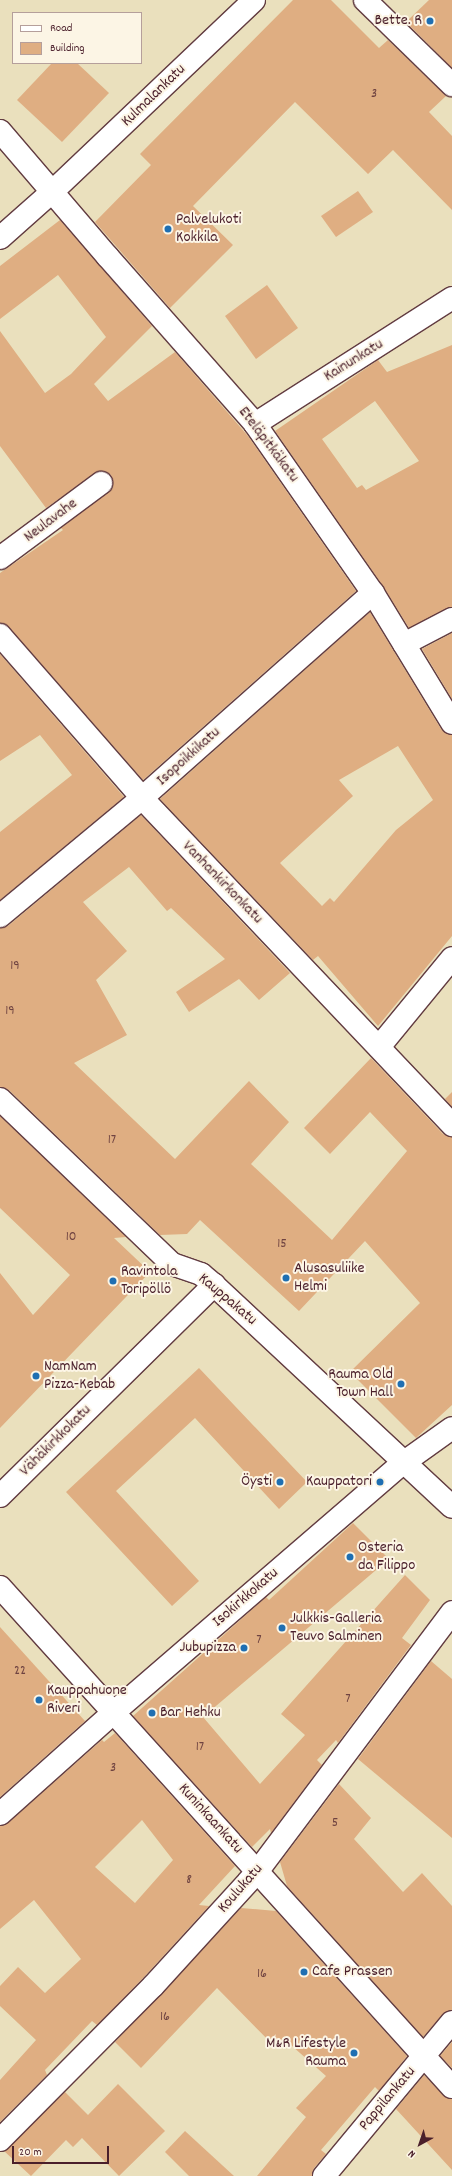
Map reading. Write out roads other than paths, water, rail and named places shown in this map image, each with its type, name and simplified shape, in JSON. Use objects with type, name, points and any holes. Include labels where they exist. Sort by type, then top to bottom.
[{"type":"street","name":"Kulmalankatu","points":[[0,238],[54,191],[254,0]]},
{"type":"street","points":[[365,0],[452,85]]},
{"type":"street","name":"Eteläpitkäkatu","points":[[0,131],[54,191],[108,257],[255,424],[373,593],[452,723]]},
{"type":"street","name":"Kainunkatu","points":[[255,424],[452,298]]},
{"type":"street","name":"Neulavahe","points":[[0,558],[101,483]]},
{"type":"street","name":"Isopoikkikatu","points":[[0,916],[142,798],[373,593]]},
{"type":"street","points":[[404,644],[452,619]]},
{"type":"street","name":"Vanhankirkonkatu","points":[[0,635],[142,798],[452,1125]]},
{"type":"street","points":[[379,1047],[452,958]]},
{"type":"street","name":"Kauppakatu","points":[[0,1099],[172,1264],[201,1274],[214,1285],[403,1463],[452,1507]]},
{"type":"street","name":"Vähäkirkkokatu","points":[[0,1496],[214,1285]]},
{"type":"street","name":"Isokirkkokatu","points":[[0,1814],[113,1713],[403,1463],[452,1428]]},
{"type":"street","name":"Kuninkaankatu","points":[[0,1587],[423,2057],[452,2087]]},
{"type":"street","name":"Koulukatu","points":[[0,2140],[153,1986],[257,1872],[452,1612]]},
{"type":"street","name":"Pappilankatu","points":[[324,2176],[452,2022]]},
{"type":"place","name":"Bette. R","points":[[430,21]]},
{"type":"place","name":"Palvelukoti Kokkila","points":[[168,229]]},
{"type":"place","name":"Alusasuliike Helmi","points":[[286,1278]]},
{"type":"place","name":"Ravintola Toripöllö","points":[[113,1281]]},
{"type":"place","name":"NamNam Pizza-Kebab","points":[[36,1376]]},
{"type":"place","name":"Rauma Old Town Hall","points":[[401,1384]]},
{"type":"place","name":"Öysti","points":[[280,1482]]},
{"type":"place","name":"Kauppatori","points":[[380,1482]]},
{"type":"place","name":"Osteria da Filippo","points":[[350,1557]]},
{"type":"place","name":"Julkkis-Galleria Teuvo Salminen","points":[[282,1628]]},
{"type":"place","name":"Jubupizza","points":[[244,1648]]},
{"type":"place","name":"Kauppahuone Riveri","points":[[39,1700]]},
{"type":"place","name":"Bar Hehku","points":[[152,1713]]},
{"type":"place","name":"Cafe Prassen","points":[[304,1972]]},
{"type":"place","name":"M&R Lifestyle Rauma","points":[[354,2053]]}]
